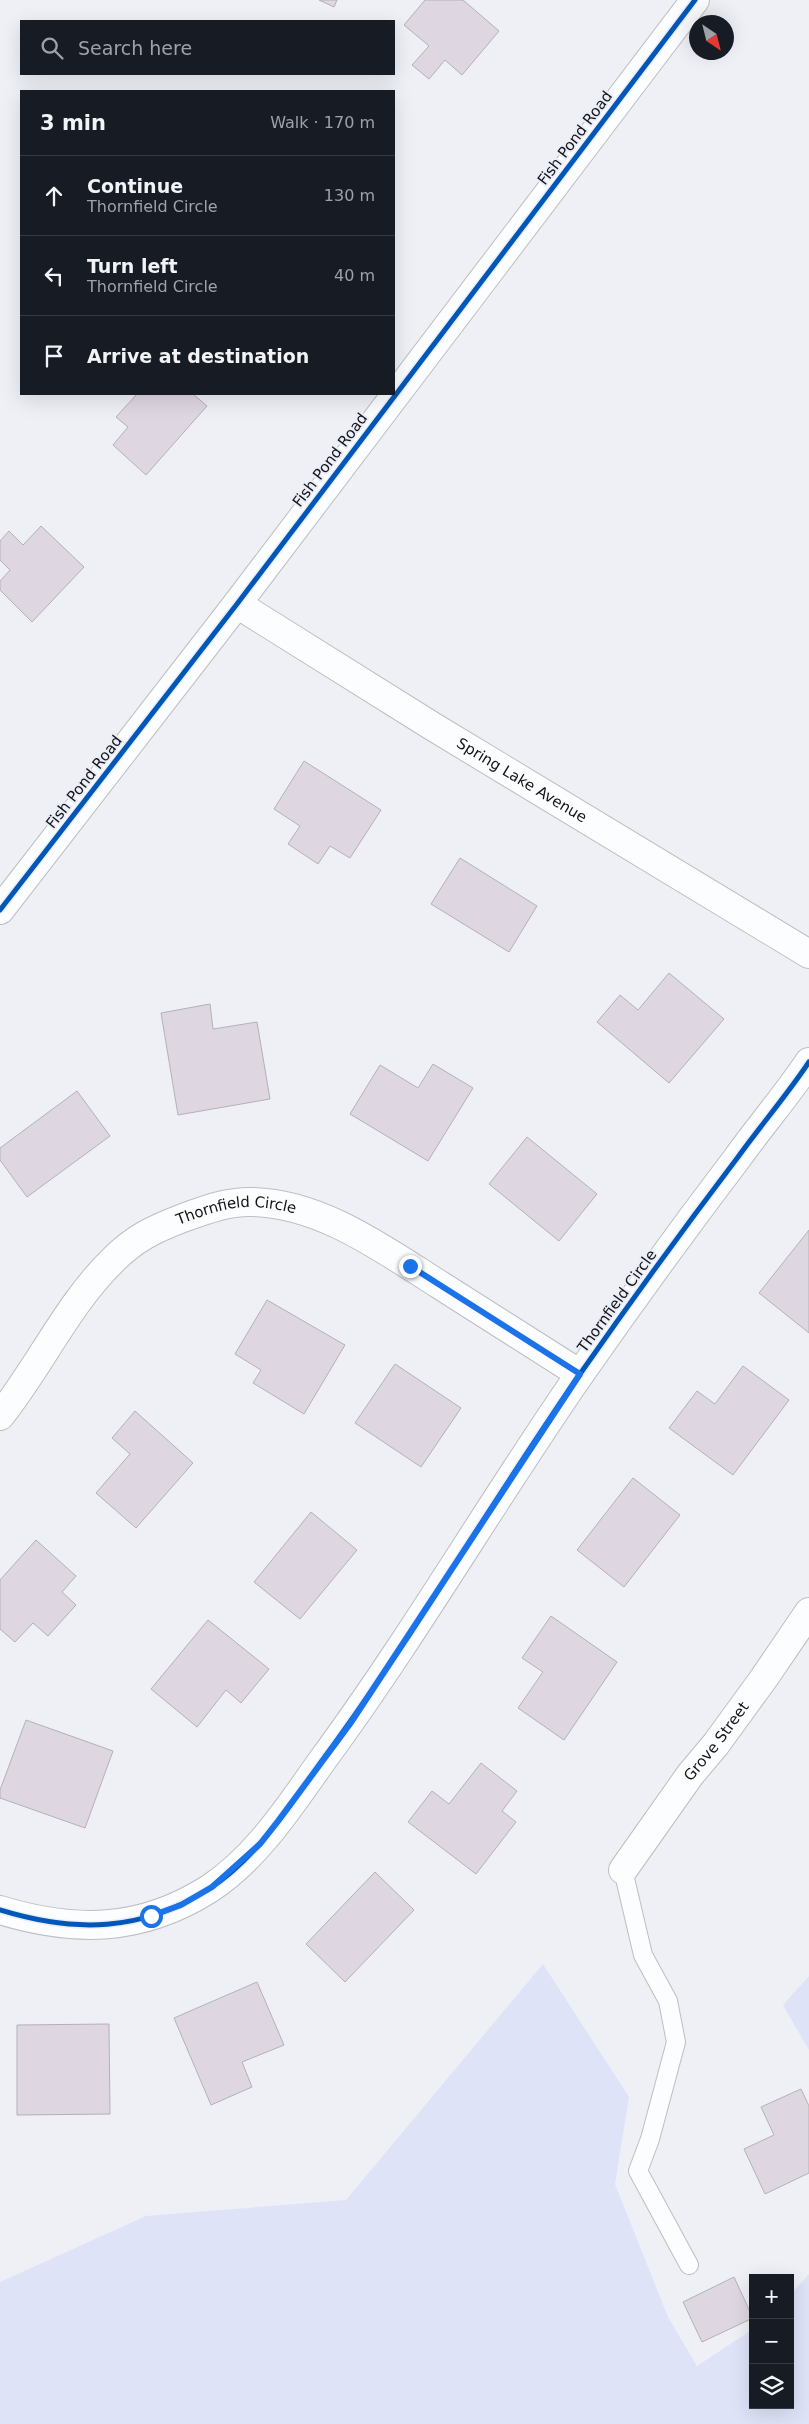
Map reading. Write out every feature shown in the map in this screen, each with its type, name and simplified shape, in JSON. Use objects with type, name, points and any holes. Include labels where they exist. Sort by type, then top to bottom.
[{"type":"street","name":"Fish Pond Road","points":[[0,910],[237,604],[696,0]]},
{"type":"street","name":"Spring Lake Avenue","points":[[237,604],[432,726],[809,954]]},
{"type":"street","name":"Thornfield Circle","points":[[0,1910],[49,1923],[82,1927],[118,1924],[151,1916],[181,1905],[212,1887],[237,1866],[278,1821],[350,1724],[580,1374],[809,1062]]},
{"type":"street","name":"Thornfield Circle","points":[[0,1416],[94,1280],[136,1240],[160,1226],[203,1210],[251,1202],[298,1209],[337,1224],[410,1266],[580,1374]]},
{"type":"street","name":"Grove Street","points":[[623,1870],[690,1775],[759,1685],[809,1612]]},
{"type":"lane","points":[[623,1870],[643,1955],[668,2001],[676,2042],[655,2121],[638,2171],[689,2265]]},
{"type":"shaded area","points":[[543,1964],[629,2097],[615,2184],[668,2317],[697,2366],[749,2332],[749,2409],[794,2409],[794,2291],[809,2274],[809,2424],[0,2424],[0,2282],[146,2216],[346,2200]]},
{"type":"shaded area","points":[[809,1976],[809,2050],[783,2005]]},
{"type":"building","points":[[319,0],[337,0],[334,7]]},
{"type":"building","points":[[425,0],[463,0],[499,31],[462,75],[445,60],[429,79],[412,65],[429,46],[404,25]]},
{"type":"building","points":[[136,395],[194,395],[207,406],[146,475],[113,445],[128,427],[116,417]]},
{"type":"building","points":[[41,526],[84,567],[32,622],[0,590],[0,581],[10,570],[0,560],[0,541],[9,531],[23,545]]},
{"type":"building","points":[[304,761],[381,810],[350,858],[330,846],[318,864],[288,844],[300,826],[274,809]]},
{"type":"building","points":[[460,858],[537,906],[509,952],[431,904]]},
{"type":"building","points":[[669,973],[724,1019],[669,1083],[597,1022],[620,995],[638,1010]]},
{"type":"building","points":[[210,1004],[213,1029],[257,1022],[270,1099],[178,1115],[161,1013]]},
{"type":"building","points":[[433,1064],[473,1088],[428,1161],[350,1114],[380,1065],[418,1088]]},
{"type":"building","points":[[77,1091],[110,1136],[27,1197],[0,1160],[0,1148]]},
{"type":"building","points":[[527,1137],[597,1194],[559,1241],[489,1184]]},
{"type":"building","points":[[809,1230],[809,1333],[759,1293]]},
{"type":"building","points":[[267,1300],[345,1345],[304,1414],[253,1383],[261,1370],[235,1354]]},
{"type":"building","points":[[395,1364],[461,1408],[421,1467],[355,1423]]},
{"type":"building","points":[[743,1366],[789,1400],[733,1475],[669,1428],[697,1391],[715,1404]]},
{"type":"building","points":[[135,1411],[193,1463],[136,1528],[96,1493],[130,1454],[112,1438]]},
{"type":"building","points":[[633,1478],[680,1515],[624,1587],[577,1550]]},
{"type":"building","points":[[311,1512],[357,1550],[300,1619],[254,1582]]},
{"type":"building","points":[[36,1540],[76,1576],[62,1592],[76,1605],[48,1636],[33,1623],[15,1642],[0,1629],[0,1580]]},
{"type":"building","points":[[551,1616],[617,1662],[564,1740],[518,1708],[543,1672],[522,1658]]},
{"type":"building","points":[[208,1620],[269,1669],[241,1703],[226,1690],[197,1727],[151,1689]]},
{"type":"building","points":[[26,1720],[113,1751],[85,1828],[0,1798],[0,1790]]},
{"type":"building","points":[[481,1763],[517,1791],[502,1811],[516,1822],[476,1874],[408,1822],[432,1791],[449,1804]]},
{"type":"building","points":[[375,1872],[414,1910],[345,1982],[306,1944]]},
{"type":"building","points":[[257,1982],[284,2045],[242,2062],[252,2087],[211,2105],[174,2018]]},
{"type":"building","points":[[109,2024],[110,2114],[17,2115],[17,2025]]},
{"type":"building","points":[[801,2089],[809,2106],[809,2173],[765,2194],[744,2149],[774,2135],[761,2107]]},
{"type":"building","points":[[734,2277],[749,2309],[749,2320],[702,2342],[683,2302]]},
{"type":"cycle path","points":[[0,910],[237,604],[695,0]]},
{"type":"cycle path","points":[[0,1910],[28,1917],[81,1925],[133,1921],[158,1914],[184,1903],[209,1889],[243,1862],[273,1829],[358,1711],[547,1422],[599,1347],[809,1062]]},
{"type":"route","points":[[151,1916],[181,1905],[212,1887],[260,1844],[350,1724],[580,1374],[410,1266]]}]
